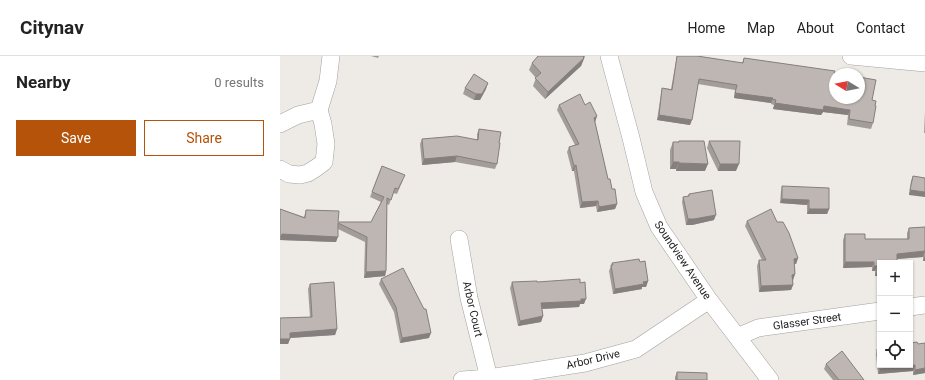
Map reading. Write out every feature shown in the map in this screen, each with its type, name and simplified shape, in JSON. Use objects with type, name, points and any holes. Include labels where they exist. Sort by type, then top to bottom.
[{"type":"street","points":[[280,169],[290,174],[308,174],[324,162],[326,144],[319,110],[328,81],[331,56]]},
{"type":"street","name":"Soundview Avenue","points":[[609,56],[644,192],[659,227],[709,300],[770,380]]},
{"type":"street","points":[[859,56],[925,63]]},
{"type":"street","points":[[280,124],[298,115],[319,110]]},
{"type":"street","name":"Arbor Court","points":[[459,239],[469,298],[489,378]]},
{"type":"street","name":"Arbor Drive","points":[[462,380],[489,378],[585,362],[636,349],[709,300]]},
{"type":"street","points":[[913,307],[925,305]]},
{"type":"street","name":"Glasser Street","points":[[737,337],[758,328],[877,311]]},
{"type":"building","points":[[538,56],[584,56],[584,58],[548,92],[535,78],[541,73],[532,63]]},
{"type":"building","points":[[677,56],[697,56],[743,63],[744,58],[829,70],[829,104],[865,104],[865,78],[876,80],[872,100],[876,101],[876,106],[873,123],[849,119],[850,110],[824,106],[823,110],[775,103],[776,100],[772,99],[773,98],[735,93],[737,85],[699,79],[692,120],[659,115],[662,88],[672,90]]},
{"type":"building","points":[[474,74],[488,83],[482,94],[476,94],[465,88]]},
{"type":"building","points":[[580,94],[585,105],[590,102],[597,116],[594,118],[608,179],[610,179],[612,189],[615,189],[617,204],[599,207],[598,201],[582,202],[576,165],[574,166],[569,147],[579,144],[559,105]]},
{"type":"building","points":[[479,129],[501,132],[497,164],[457,156],[424,159],[422,139],[457,136],[478,140]]},
{"type":"building","points":[[704,141],[708,164],[673,162],[673,142]]},
{"type":"building","points":[[709,141],[740,141],[739,164],[720,164]]},
{"type":"building","points":[[382,166],[405,175],[398,189],[395,188],[391,200],[387,198],[386,271],[366,272],[367,237],[338,223],[338,237],[282,234],[281,237],[280,236],[280,209],[305,218],[306,210],[339,211],[338,222],[371,222],[384,197],[372,192]]},
{"type":"building","points":[[913,176],[925,178],[925,192],[910,190]]},
{"type":"building","points":[[782,186],[829,188],[829,209],[809,209],[809,200],[782,199]]},
{"type":"building","points":[[712,190],[716,215],[688,219],[683,197],[689,196],[689,194]]},
{"type":"building","points":[[771,209],[777,222],[783,222],[789,233],[798,258],[794,259],[795,274],[792,275],[793,285],[761,286],[759,260],[766,260],[747,221]]},
{"type":"building","points":[[925,227],[925,251],[897,254],[897,260],[877,260],[877,266],[874,266],[874,262],[845,262],[845,234],[865,234],[865,239],[909,239],[909,228]]},
{"type":"building","points":[[639,259],[640,262],[645,261],[648,281],[643,282],[644,284],[615,289],[611,265],[613,265],[612,263]]},
{"type":"building","points":[[403,268],[424,309],[426,309],[431,333],[402,338],[396,307],[381,279]]},
{"type":"building","points":[[580,279],[580,283],[585,282],[586,299],[581,299],[581,301],[541,303],[543,316],[520,321],[512,282]]},
{"type":"building","points":[[334,282],[337,329],[290,333],[290,339],[280,339],[280,318],[312,317],[310,284]]},
{"type":"building","points":[[917,342],[918,344],[925,343],[925,368],[915,370],[915,365],[913,365],[913,343]]},
{"type":"building","points":[[842,351],[864,380],[839,380],[826,364]]},
{"type":"building","points":[[677,372],[707,373],[707,380],[677,380]]}]
